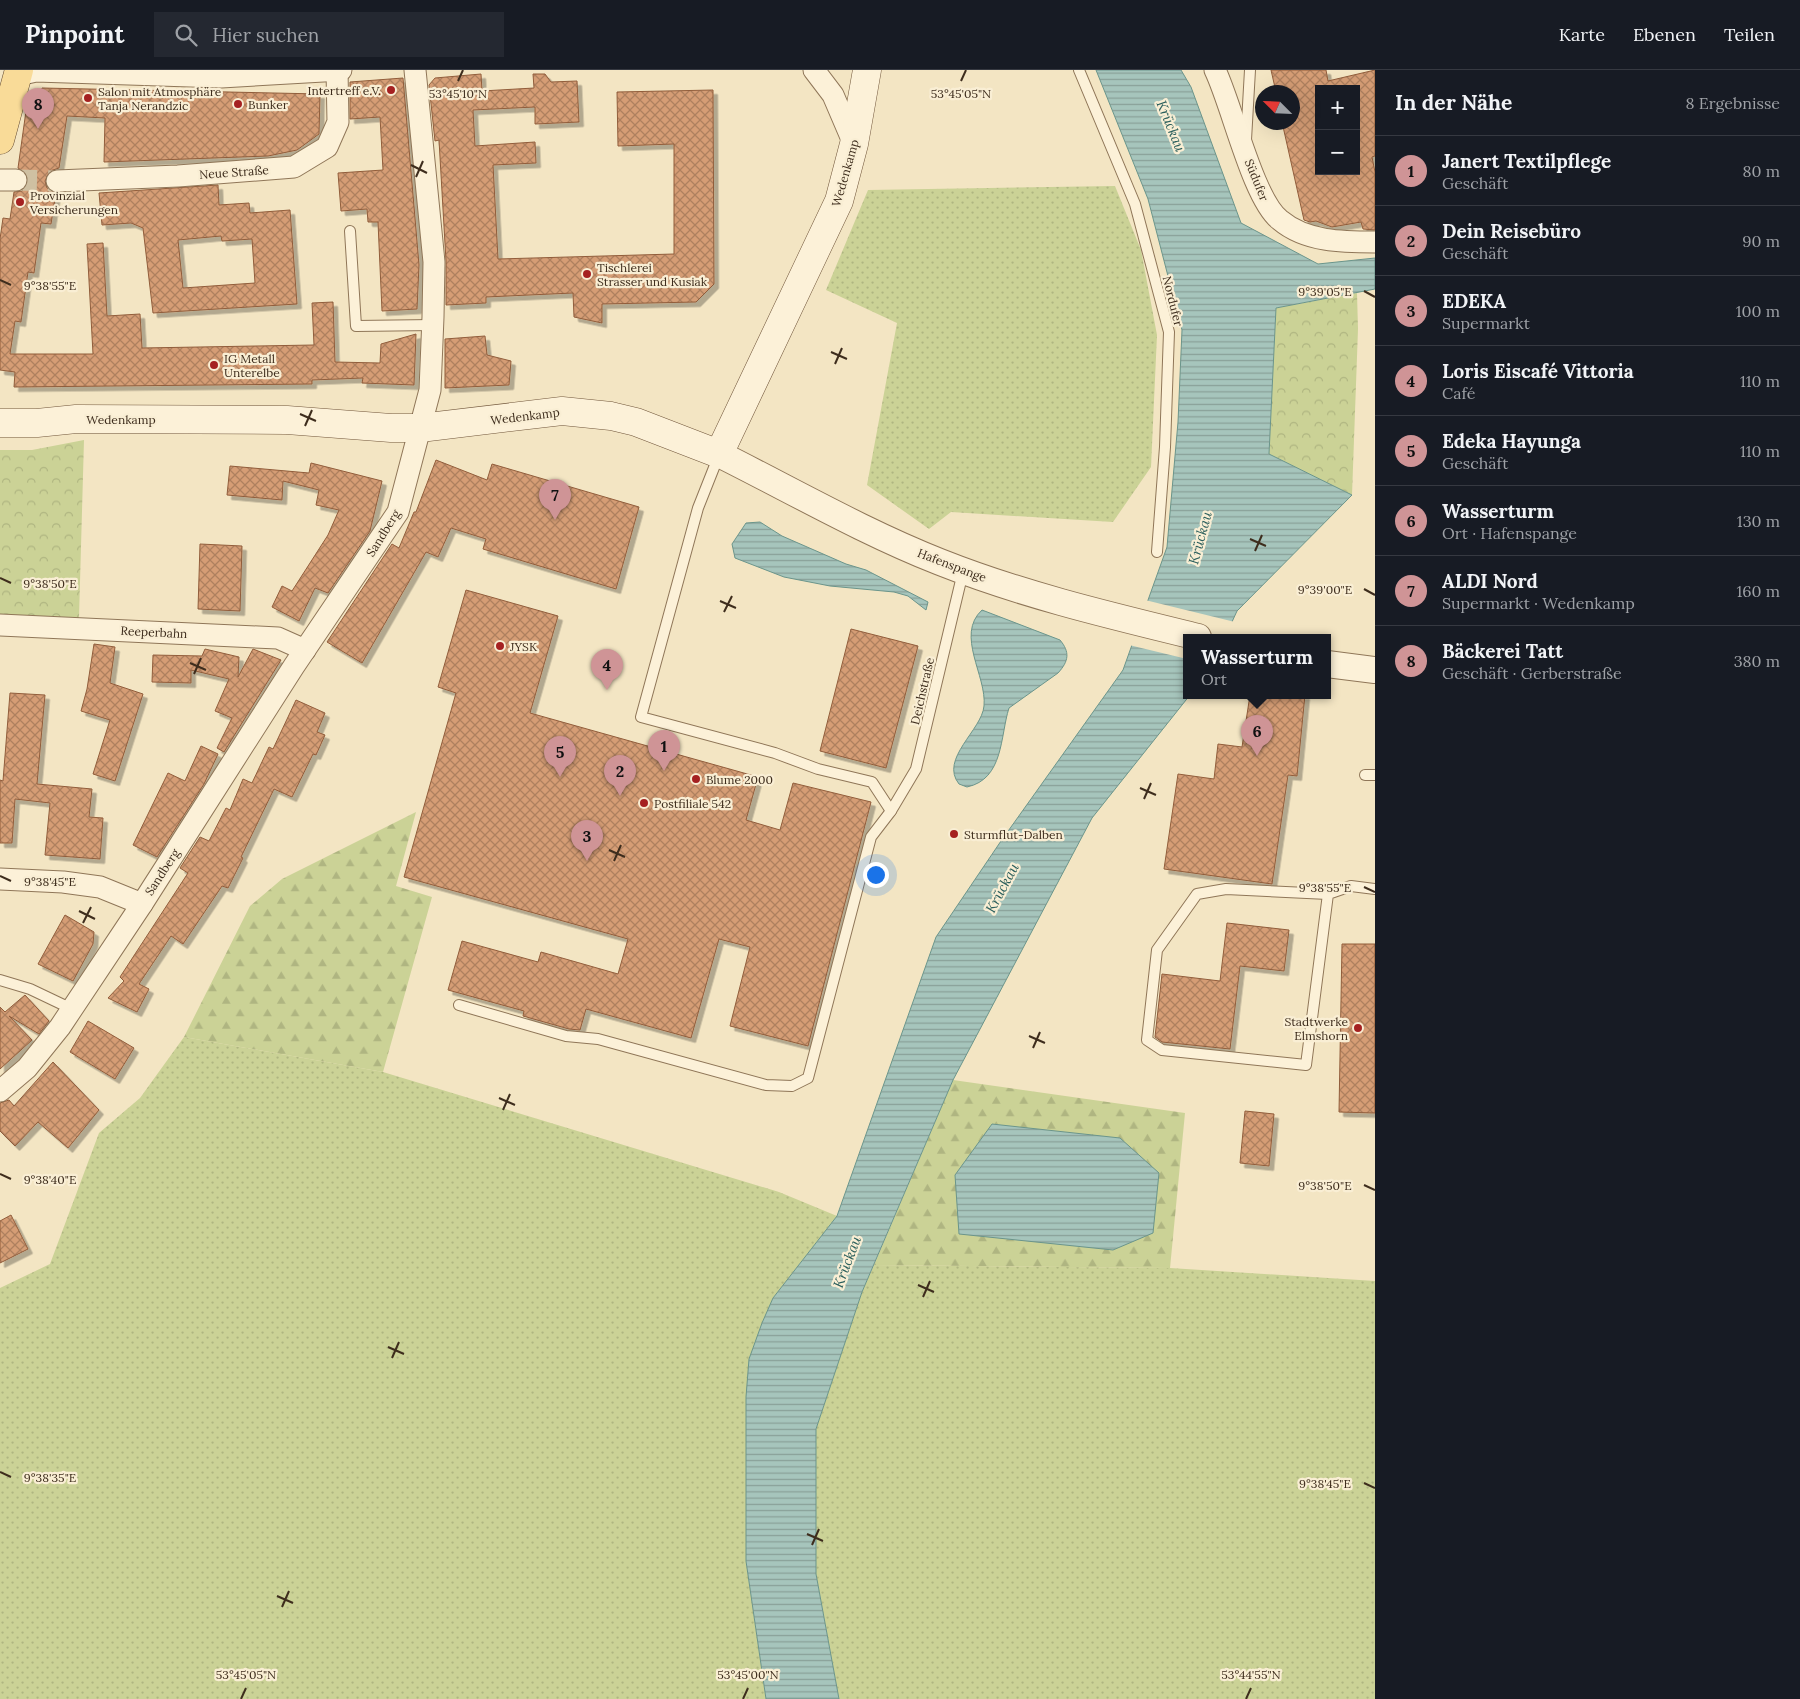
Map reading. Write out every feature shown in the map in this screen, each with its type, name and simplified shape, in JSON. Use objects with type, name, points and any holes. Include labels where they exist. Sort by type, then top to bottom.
[{"type":"main road","name":"Wedenkamp","points":[[0,423],[37,424],[76,419],[288,420],[391,428],[420,428],[562,411],[594,413],[636,422],[719,454],[839,201],[854,144],[867,70]]},
{"type":"main road","points":[[0,140],[12,74]]},
{"type":"street","name":"Neue Straße","points":[[57,181],[282,169],[300,164],[327,147],[338,122],[337,70]]},
{"type":"street","points":[[12,74],[36,71],[221,74],[341,70]]},
{"type":"street","name":"Sandberg","points":[[0,1091],[26,1068],[72,1009],[142,904],[305,650],[398,512],[430,390],[433,325],[434,262],[415,70]]},
{"type":"street","points":[[814,70],[833,95],[854,144]]},
{"type":"street","name":"Südufer","points":[[1215,70],[1263,199],[1279,220],[1306,234],[1321,238],[1342,242],[1375,242]]},
{"type":"street","name":"Hafenspange","points":[[719,454],[868,530],[963,571],[1118,617],[1186,634]]},
{"type":"street","name":"Reeperbahn","points":[[0,625],[278,638],[305,650]]},
{"type":"street","points":[[1331,664],[1375,670]]},
{"type":"street","name":"Sandberg","points":[[0,879],[63,882],[100,887],[142,904]]},
{"type":"lane","name":"Nordufer","points":[[1079,70],[1135,204],[1169,332],[1165,447],[1156,552]]},
{"type":"lane","points":[[1245,151],[1250,70]]},
{"type":"lane","points":[[350,231],[356,326],[433,325]]},
{"type":"lane","points":[[719,454],[698,508],[641,717],[775,753],[818,769],[872,782],[891,811]]},
{"type":"lane","name":"Deichstraße","points":[[459,1005],[566,1036],[598,1039],[766,1085],[792,1086],[808,1078],[871,837],[891,811],[916,769],[963,571]]},
{"type":"lane","points":[[1328,894],[1306,1065],[1162,1050],[1147,1040],[1157,950],[1197,894],[1226,889],[1328,894],[1351,886],[1375,889]]},
{"type":"lane","points":[[0,980],[30,988],[72,1009]]},
{"type":"green space","points":[[1115,186],[1141,250],[1157,335],[1151,467],[1113,522],[951,512],[929,529],[867,485],[897,323],[826,290],[868,190]]},
{"type":"green space","points":[[1357,293],[1358,329],[1352,495],[1269,454],[1276,308]]},
{"type":"green space","points":[[84,440],[79,618],[0,615],[0,450],[32,450]]},
{"type":"green space","points":[[416,812],[396,886],[432,897],[383,1072],[184,1037],[250,906],[282,879]]},
{"type":"green space","points":[[184,1037],[383,1072],[779,1192],[837,1216],[773,1298],[746,1561],[766,1699],[0,1699],[0,1288],[50,1264],[99,1133],[140,1098]]},
{"type":"green space","points":[[953,1080],[1185,1113],[1170,1268],[874,1265]]},
{"type":"green space","points":[[874,1265],[1170,1268],[1375,1281],[1375,1699],[839,1699],[816,1574],[816,1429],[862,1292]]},
{"type":"water","name":"Krückau","points":[[1096,70],[1181,70],[1191,87],[1241,223],[1318,264],[1375,258],[1375,289],[1276,308],[1269,454],[1352,495],[1237,611],[1226,634],[1183,634],[1183,699],[1187,699],[1092,818],[953,1080],[862,1292],[816,1429],[816,1574],[839,1699],[766,1699],[746,1561],[746,1397],[749,1359],[773,1298],[837,1216],[936,937],[1001,841],[1123,670],[1167,547],[1178,422],[1182,330],[1148,199]]},
{"type":"water","points":[[760,522],[782,536],[846,564],[866,570],[928,602],[926,610],[908,596],[894,592],[830,586],[784,577],[735,558],[732,544],[746,523]]},
{"type":"water","points":[[982,610],[1060,640],[1067,656],[1058,673],[1009,708],[999,755],[994,766],[988,775],[979,782],[967,787],[959,784],[954,774],[954,765],[963,745],[982,715],[984,706],[984,694],[974,656],[971,631],[974,620]]},
{"type":"water","points":[[992,1124],[1120,1138],[1159,1173],[1153,1233],[1113,1250],[959,1234],[955,1175]]},
{"type":"pier","points":[[1145,600],[1235,622],[1229,634],[1183,634],[1183,658],[1129,645]]},
{"type":"building","points":[[1271,70],[1326,70],[1328,81],[1375,70],[1375,156],[1372,157],[1375,172],[1375,230],[1363,229],[1361,222],[1332,227],[1316,221],[1304,220],[1284,130],[1300,130],[1300,85],[1274,85]]},
{"type":"building","points":[[481,74],[482,91],[534,88],[533,74],[545,74],[551,82],[577,81],[579,122],[535,124],[535,107],[473,110],[475,146],[535,142],[536,163],[493,165],[498,259],[674,254],[674,144],[618,146],[617,92],[713,90],[714,284],[696,302],[602,304],[602,323],[574,317],[573,293],[486,297],[486,303],[446,305],[446,261],[439,140],[435,141],[429,85],[435,78]]},
{"type":"building","points":[[403,78],[419,265],[417,309],[382,311],[378,222],[368,222],[367,209],[341,211],[338,173],[383,170],[380,117],[350,119],[350,82]]},
{"type":"building","points":[[42,88],[320,94],[319,134],[297,150],[268,156],[104,162],[105,118],[67,116],[59,168],[50,171],[45,181],[47,188],[56,193],[51,224],[41,223],[34,273],[28,272],[21,322],[15,321],[10,354],[93,354],[87,244],[103,243],[107,316],[140,314],[142,348],[314,345],[312,303],[333,302],[335,362],[380,363],[381,344],[416,334],[414,385],[362,383],[363,378],[312,380],[312,384],[14,387],[15,372],[0,370],[0,239],[3,218],[10,219],[14,192],[22,191],[27,186],[27,174],[18,168],[26,111],[36,112]]},
{"type":"building","points":[[218,185],[219,205],[249,203],[250,213],[290,210],[297,304],[153,313],[143,228],[131,223],[102,225],[99,193]],"holes":[[[221,236],[222,241],[252,239],[255,283],[183,288],[178,240]]]},
{"type":"building","points":[[485,336],[487,355],[511,361],[509,385],[445,388],[445,339]]},
{"type":"building","points":[[436,460],[487,480],[492,464],[639,507],[616,589],[483,549],[486,539],[451,528],[438,557],[426,552],[362,663],[327,642],[392,544],[399,548],[414,512],[416,512]]},
{"type":"building","points":[[311,463],[382,481],[370,531],[328,593],[315,588],[299,621],[272,607],[282,586],[292,591],[328,535],[339,510],[316,505],[319,490],[283,481],[282,500],[227,495],[230,466],[309,473]]},
{"type":"building","points":[[200,544],[242,546],[240,611],[198,609]]},
{"type":"building","points":[[466,590],[558,616],[530,713],[758,777],[746,820],[780,830],[793,783],[871,802],[808,1046],[730,1026],[750,947],[719,939],[691,1038],[586,1009],[580,1030],[569,1029],[523,1016],[524,1011],[448,990],[462,941],[538,962],[541,952],[618,974],[628,939],[404,877],[456,693],[438,687]]},
{"type":"building","points":[[851,629],[918,646],[886,768],[820,751]]},
{"type":"building","points":[[94,644],[115,647],[110,683],[143,694],[115,781],[93,774],[110,720],[81,711],[87,689]]},
{"type":"building","points":[[205,649],[239,657],[238,677],[253,649],[281,660],[224,752],[217,748],[232,718],[215,711],[229,679],[191,670],[191,683],[152,682],[153,655],[202,656]]},
{"type":"building","points":[[10,693],[45,695],[37,784],[92,789],[89,817],[103,818],[100,859],[45,855],[50,803],[15,799],[12,843],[0,843],[0,780],[3,781]]},
{"type":"building","points":[[1249,699],[1305,699],[1297,776],[1288,775],[1272,884],[1164,869],[1178,774],[1214,779],[1218,744],[1242,747]]},
{"type":"building","points":[[296,700],[325,713],[317,732],[325,735],[316,755],[313,754],[292,797],[274,789],[228,888],[222,886],[183,944],[171,936],[139,984],[149,989],[137,1012],[108,998],[124,981],[120,977],[188,873],[180,868],[200,837],[209,841],[226,808],[230,810],[243,779],[252,783],[269,747],[273,749]]},
{"type":"building","points":[[201,746],[218,754],[204,784],[157,857],[133,845],[168,773],[185,781]]},
{"type":"building","points":[[65,915],[94,932],[93,944],[73,981],[38,964]]},
{"type":"building","points":[[1227,923],[1289,930],[1284,971],[1240,966],[1230,1049],[1162,1042],[1155,1037],[1162,974],[1220,981]]},
{"type":"building","name":"Stadtwerke Elmshorn","points":[[1342,944],[1375,944],[1375,1113],[1339,1112]]},
{"type":"building","points":[[25,995],[49,1021],[39,1034],[9,1016],[32,1040],[0,1069],[0,1007],[5,1012]]},
{"type":"building","points":[[88,1021],[134,1048],[115,1079],[70,1052]]},
{"type":"building","points":[[53,1062],[99,1110],[68,1148],[38,1122],[15,1146],[0,1131],[0,1103],[9,1100],[14,1106]]},
{"type":"building","points":[[1245,1111],[1274,1114],[1269,1166],[1240,1163]]},
{"type":"building","points":[[11,1215],[28,1249],[0,1263],[0,1221]]},
{"type":"tunnel","points":[[16,180],[57,181]]},
{"type":"place","name":"Intertreff e.V.","points":[[391,90]]},
{"type":"place","name":"Salon mit Atmosphäre Tanja Nerandzic","points":[[88,98]]},
{"type":"place","name":"Bunker","points":[[238,104]]},
{"type":"place","name":"Bäckerei Tatt","points":[[38,129]]},
{"type":"place","name":"Provinzial Versicherungen","points":[[20,202]]},
{"type":"place","name":"Tischlerei Strasser und Kusiak","points":[[587,274]]},
{"type":"place","name":"IG Metall Unterelbe","points":[[214,365]]},
{"type":"place","name":"ALDI Nord","points":[[555,520]]},
{"type":"place","name":"JYSK","points":[[500,646]]},
{"type":"place","name":"Loris Eiscafé Vittoria","points":[[607,690]]},
{"type":"place","name":"Wasserturm","points":[[1257,756]]},
{"type":"place","name":"Janert Textilpflege","points":[[664,771]]},
{"type":"place","name":"Edeka Hayunga","points":[[560,777]]},
{"type":"place","name":"Blume 2000","points":[[696,779]]},
{"type":"place","name":"Dein Reisebüro","points":[[620,796]]},
{"type":"place","name":"Postfiliale 542","points":[[644,803]]},
{"type":"place","name":"Sturmflut-Dalben","points":[[954,834]]},
{"type":"place","name":"EDEKA","points":[[587,861]]},
{"type":"place","name":"Stadtwerke Elmshorn","points":[[1358,1028]]}]
